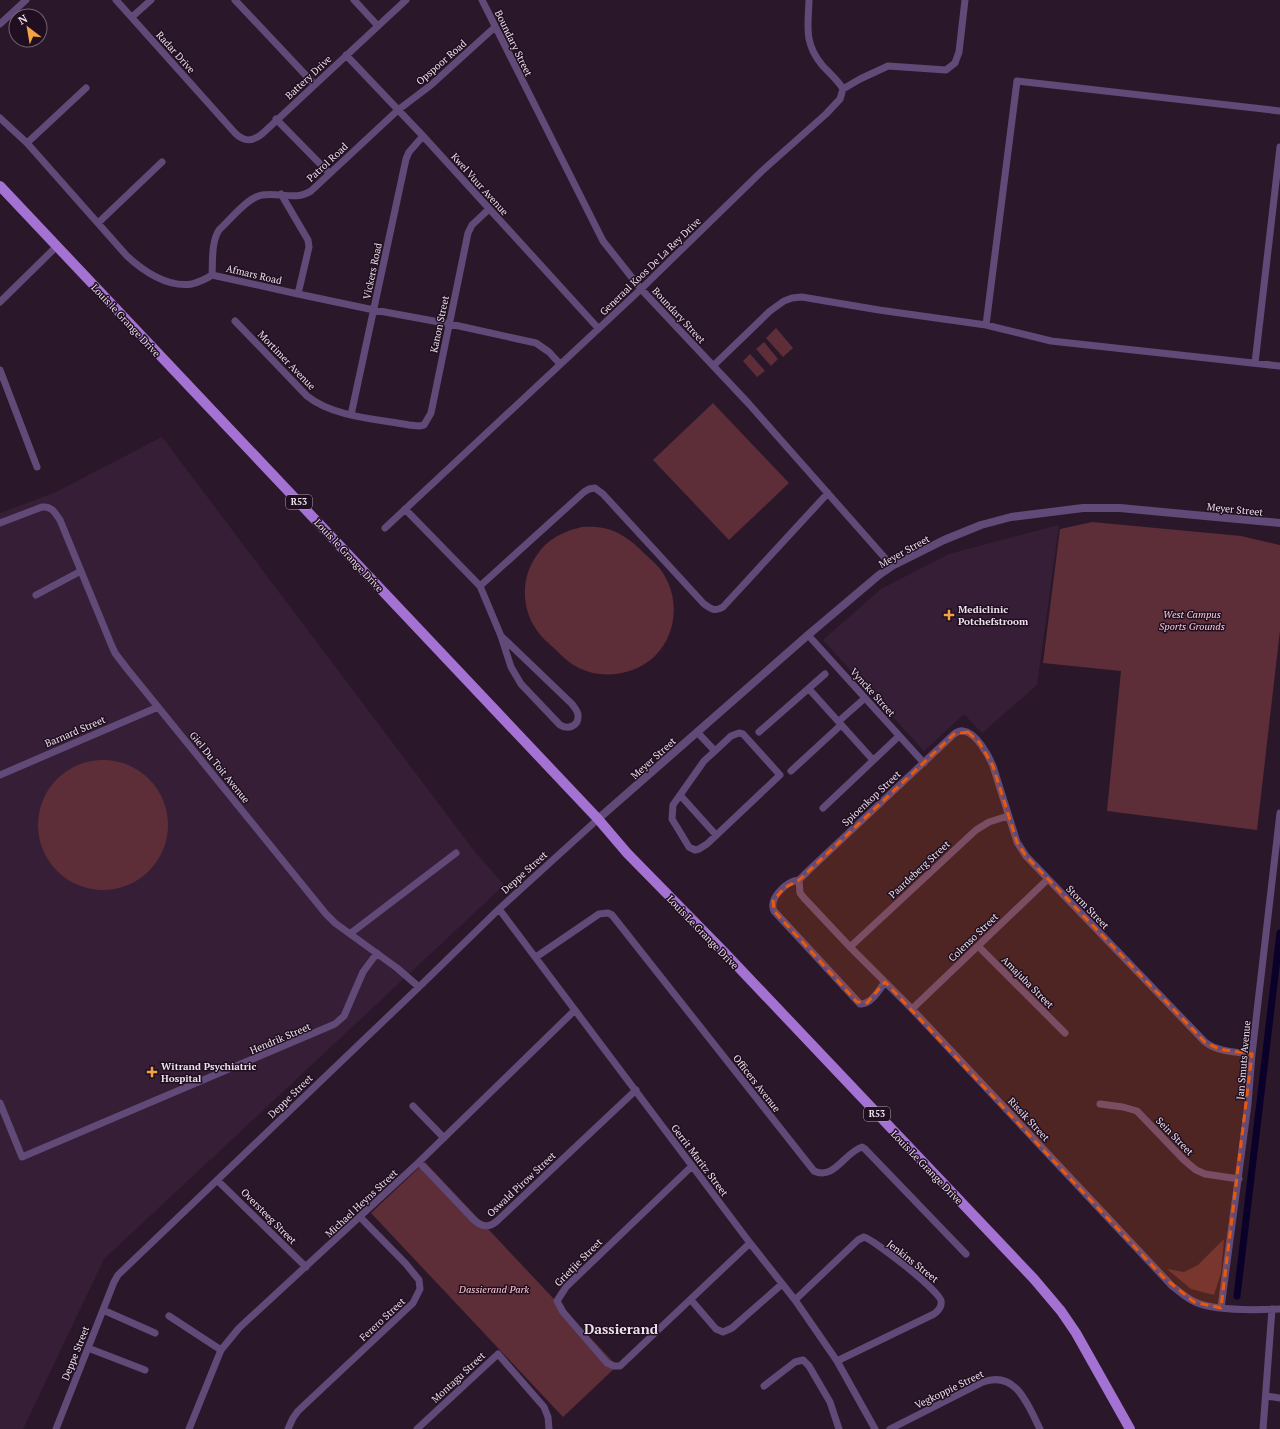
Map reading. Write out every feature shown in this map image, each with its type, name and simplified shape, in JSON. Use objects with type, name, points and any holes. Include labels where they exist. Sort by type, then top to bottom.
[{"type":"main road","name":"Louis le Grange Drive","points":[[0,186],[598,819]]},
{"type":"main road","name":"Louis Le Grange Drive","points":[[598,819],[627,853],[725,953],[1034,1279],[1061,1311],[1076,1333],[1130,1429]]},
{"type":"street","points":[[0,24],[26,0]]},
{"type":"street","name":"Radar Drive","points":[[116,0],[221,118]]},
{"type":"street","points":[[132,17],[151,0]]},
{"type":"street","points":[[235,0],[314,84]]},
{"type":"street","points":[[354,0],[378,26]]},
{"type":"street","name":"Battery Drive","points":[[221,118],[239,137],[248,141],[257,138],[406,0]]},
{"type":"street","name":"Boundary Street","points":[[482,0],[603,241],[641,289],[749,404],[892,566]]},
{"type":"street","points":[[809,0],[809,41],[813,52],[843,89],[888,66],[946,70],[955,63],[959,52],[965,0]]},
{"type":"street","name":"Opspoor Road","points":[[398,110],[431,85],[495,27]]},
{"type":"street","name":"Kwel Vuur Avenue","points":[[346,55],[423,136],[598,328]]},
{"type":"street","points":[[986,325],[1017,81],[1280,111]]},
{"type":"street","points":[[27,143],[86,88]]},
{"type":"street","name":"Generaal Koos De La Rey Drive","points":[[385,528],[641,289],[762,171],[826,114],[840,99],[843,89]]},
{"type":"street","name":"Patrol Road","points":[[212,275],[214,243],[219,230],[250,201],[262,195],[281,194],[298,196],[306,194],[398,110]]},
{"type":"street","name":"Afmars Road","points":[[0,118],[27,143],[136,264],[151,274],[184,285],[193,284],[212,275],[374,310],[450,324],[536,343],[549,352],[560,364]]},
{"type":"street","points":[[276,120],[329,173]]},
{"type":"street","name":"Vickers Road","points":[[351,414],[406,159],[409,152],[423,136]]},
{"type":"street","points":[[1254,364],[1280,147]]},
{"type":"street","points":[[98,223],[162,162]]},
{"type":"street","points":[[281,194],[308,240],[309,247],[298,294]]},
{"type":"street","name":"Kanon Street","points":[[400,423],[422,426],[429,417],[450,324],[468,233],[472,225],[489,209]]},
{"type":"street","points":[[0,302],[57,246]]},
{"type":"street","points":[[713,366],[770,311],[784,301],[802,297],[879,310],[986,325],[1051,341],[1280,366]]},
{"type":"street","name":"Mortimer Avenue","points":[[235,321],[307,396],[320,405],[351,414],[400,423]]},
{"type":"street","points":[[0,370],[37,467]]},
{"type":"street","points":[[480,586],[584,492],[595,488],[603,494],[704,604],[710,609],[718,610],[723,607],[828,493]]},
{"type":"street","name":"Giel Du Toit Avenue","points":[[0,523],[46,507],[51,508],[60,520],[115,653],[326,914],[335,923],[377,952],[419,987]]},
{"type":"street","name":"Meyer Street","points":[[598,819],[856,594],[892,566],[944,540],[981,525],[1011,517],[1083,508],[1120,508],[1280,523]]},
{"type":"street","points":[[405,509],[480,586],[501,636],[511,667],[521,684],[560,725],[567,728],[573,726],[579,716],[572,704],[501,636]]},
{"type":"street","points":[[36,595],[81,571]]},
{"type":"street","name":"Vyncke Street","points":[[808,635],[924,763]]},
{"type":"street","points":[[760,732],[825,674]]},
{"type":"street","points":[[809,689],[873,760]]},
{"type":"street","points":[[791,771],[865,698]]},
{"type":"street","name":"Barnard Street","points":[[0,774],[158,707]]},
{"type":"street","name":"Spioenkop Street","points":[[885,982],[867,1003],[860,1004],[774,911],[772,905],[775,897],[789,883],[799,880],[959,731]]},
{"type":"street","name":"Storm Street","points":[[959,731],[968,732],[979,742],[989,756],[1019,847],[1048,879],[1205,1042],[1212,1047],[1219,1049],[1252,1054]]},
{"type":"street","points":[[697,732],[715,751]]},
{"type":"street","points":[[739,733],[743,734],[780,775],[707,844],[695,850],[689,847],[672,819],[673,805],[704,760],[715,751],[732,736],[739,733]]},
{"type":"street","points":[[823,808],[899,736]]},
{"type":"street","points":[[680,795],[716,835]]},
{"type":"street","name":"Jan Smuts Avenue","points":[[1221,1308],[1248,1104],[1252,1054],[1280,813]]},
{"type":"street","name":"Paardeberg Street","points":[[850,947],[976,830],[989,822],[1008,816]]},
{"type":"street","name":"Deppe Street","points":[[56,1429],[118,1275],[499,909],[598,819]]},
{"type":"street","points":[[351,933],[456,853]]},
{"type":"street","name":"Colenso Street","points":[[912,1009],[1048,879]]},
{"type":"street","name":"Rissik Street","points":[[799,880],[800,893],[850,947],[912,1009],[1167,1281],[1184,1296],[1194,1302],[1221,1308],[1280,1309]]},
{"type":"street","name":"Gerrit Maritz Street","points":[[499,909],[750,1244],[795,1300],[837,1361],[875,1429]]},
{"type":"street","name":"Officers Avenue","points":[[536,958],[599,914],[608,913],[612,915],[814,1171],[822,1173],[829,1172],[856,1150],[863,1148],[868,1150],[966,1254]]},
{"type":"street","name":"Amajuba Street","points":[[978,946],[1065,1033]]},
{"type":"street","name":"Hendrik Street","points":[[0,1103],[22,1157],[335,1024],[344,1016],[363,972],[377,952]]},
{"type":"street","name":"Michael Heyns Street","points":[[189,1429],[221,1350],[239,1328],[419,1162],[575,1010]]},
{"type":"street","name":"Oswald Pirow Street","points":[[419,1162],[474,1220],[483,1226],[490,1226],[636,1090]]},
{"type":"street","name":"Sein Street","points":[[1100,1104],[1123,1107],[1137,1111],[1184,1160],[1196,1170],[1205,1174],[1238,1179]]},
{"type":"street","points":[[412,1106],[444,1138]]},
{"type":"street","name":"Grietjie Street","points":[[692,1166],[566,1287],[557,1301],[564,1312],[604,1359],[611,1365],[618,1367],[622,1365],[750,1244]]},
{"type":"street","name":"Oversteeg Street","points":[[217,1180],[306,1267]]},
{"type":"street","name":"Ferero Street","points":[[288,1429],[293,1418],[298,1412],[413,1303],[420,1289],[419,1280],[415,1274],[360,1217]]},
{"type":"street","name":"Jenkins Street","points":[[795,1300],[858,1240],[864,1237],[884,1250],[920,1278],[939,1296],[941,1305],[934,1314],[837,1361]]},
{"type":"street","points":[[691,1300],[716,1329],[723,1332],[732,1328],[782,1284]]},
{"type":"street","points":[[1263,1429],[1272,1309]]},
{"type":"street","points":[[103,1310],[155,1333]]},
{"type":"street","points":[[169,1316],[221,1350]]},
{"type":"street","points":[[88,1348],[144,1370]]},
{"type":"street","name":"Montagu Street","points":[[417,1429],[498,1354],[544,1407],[548,1417],[549,1429]]},
{"type":"street","points":[[764,1386],[795,1362],[803,1360],[830,1402],[839,1429]]},
{"type":"street","name":"Vegkoppie Street","points":[[890,1429],[983,1382],[993,1379],[1008,1382],[1018,1390],[1025,1399],[1040,1429]]},
{"type":"street","points":[[1266,1396],[1280,1398]]},
{"type":"highlighted area","points":[[968,732],[979,742],[993,766],[1017,842],[1026,856],[1205,1042],[1219,1049],[1252,1054],[1221,1308],[1194,1302],[1163,1277],[885,982],[867,1003],[857,1002],[774,911],[773,901],[784,888],[799,880],[954,734]]},
{"type":"shaded area","name":"Witrand Psychiatric Hospital","points":[[162,437],[475,852],[504,885],[104,1259],[23,1429],[0,1429],[0,513],[54,493]]},
{"type":"shaded area","name":"Mediclinic Potchefstroom","points":[[1059,525],[1037,685],[982,733],[964,714],[924,751],[823,640],[881,589],[949,554]]},
{"type":"green space","points":[[776,328],[793,348],[783,357],[766,338]]},
{"type":"green space","points":[[764,342],[778,359],[771,366],[756,349]]},
{"type":"green space","points":[[750,354],[765,371],[757,377],[743,361]]},
{"type":"green space","points":[[713,403],[789,483],[729,540],[653,460]]},
{"type":"green space","name":"West Campus Sports Grounds","points":[[1092,522],[1241,536],[1280,545],[1280,630],[1257,830],[1107,811],[1121,671],[1043,663],[1060,529]]},
{"type":"green space","points":[[582,527],[610,530],[625,537],[639,548],[658,567],[669,585],[674,607],[668,638],[655,656],[638,668],[618,674],[598,674],[579,668],[566,659],[542,637],[531,620],[525,592],[528,573],[532,564],[541,549],[556,536]]},
{"type":"green space","points":[[109,760],[122,762],[134,767],[149,779],[161,794],[166,806],[168,825],[166,844],[161,856],[149,871],[134,883],[122,888],[97,890],[84,888],[72,883],[57,871],[45,856],[40,844],[38,819],[40,806],[45,794],[57,779],[72,767],[84,762]]},
{"type":"green space","name":"Dassierand Park","points":[[425,1162],[617,1366],[563,1417],[371,1213]]},
{"type":"green space","points":[[1224,1239],[1221,1273],[1214,1295],[1191,1289],[1167,1269],[1184,1272],[1198,1265]]},
{"type":"waterway","points":[[1237,1296],[1280,933]]},
{"type":"place","name":"Mediclinic Potchefstroom","points":[[949,615]]},
{"type":"place","name":"Witrand Psychiatric Hospital","points":[[152,1072]]},
{"type":"district","name":"Dassierand","points":[[621,1329]]}]
